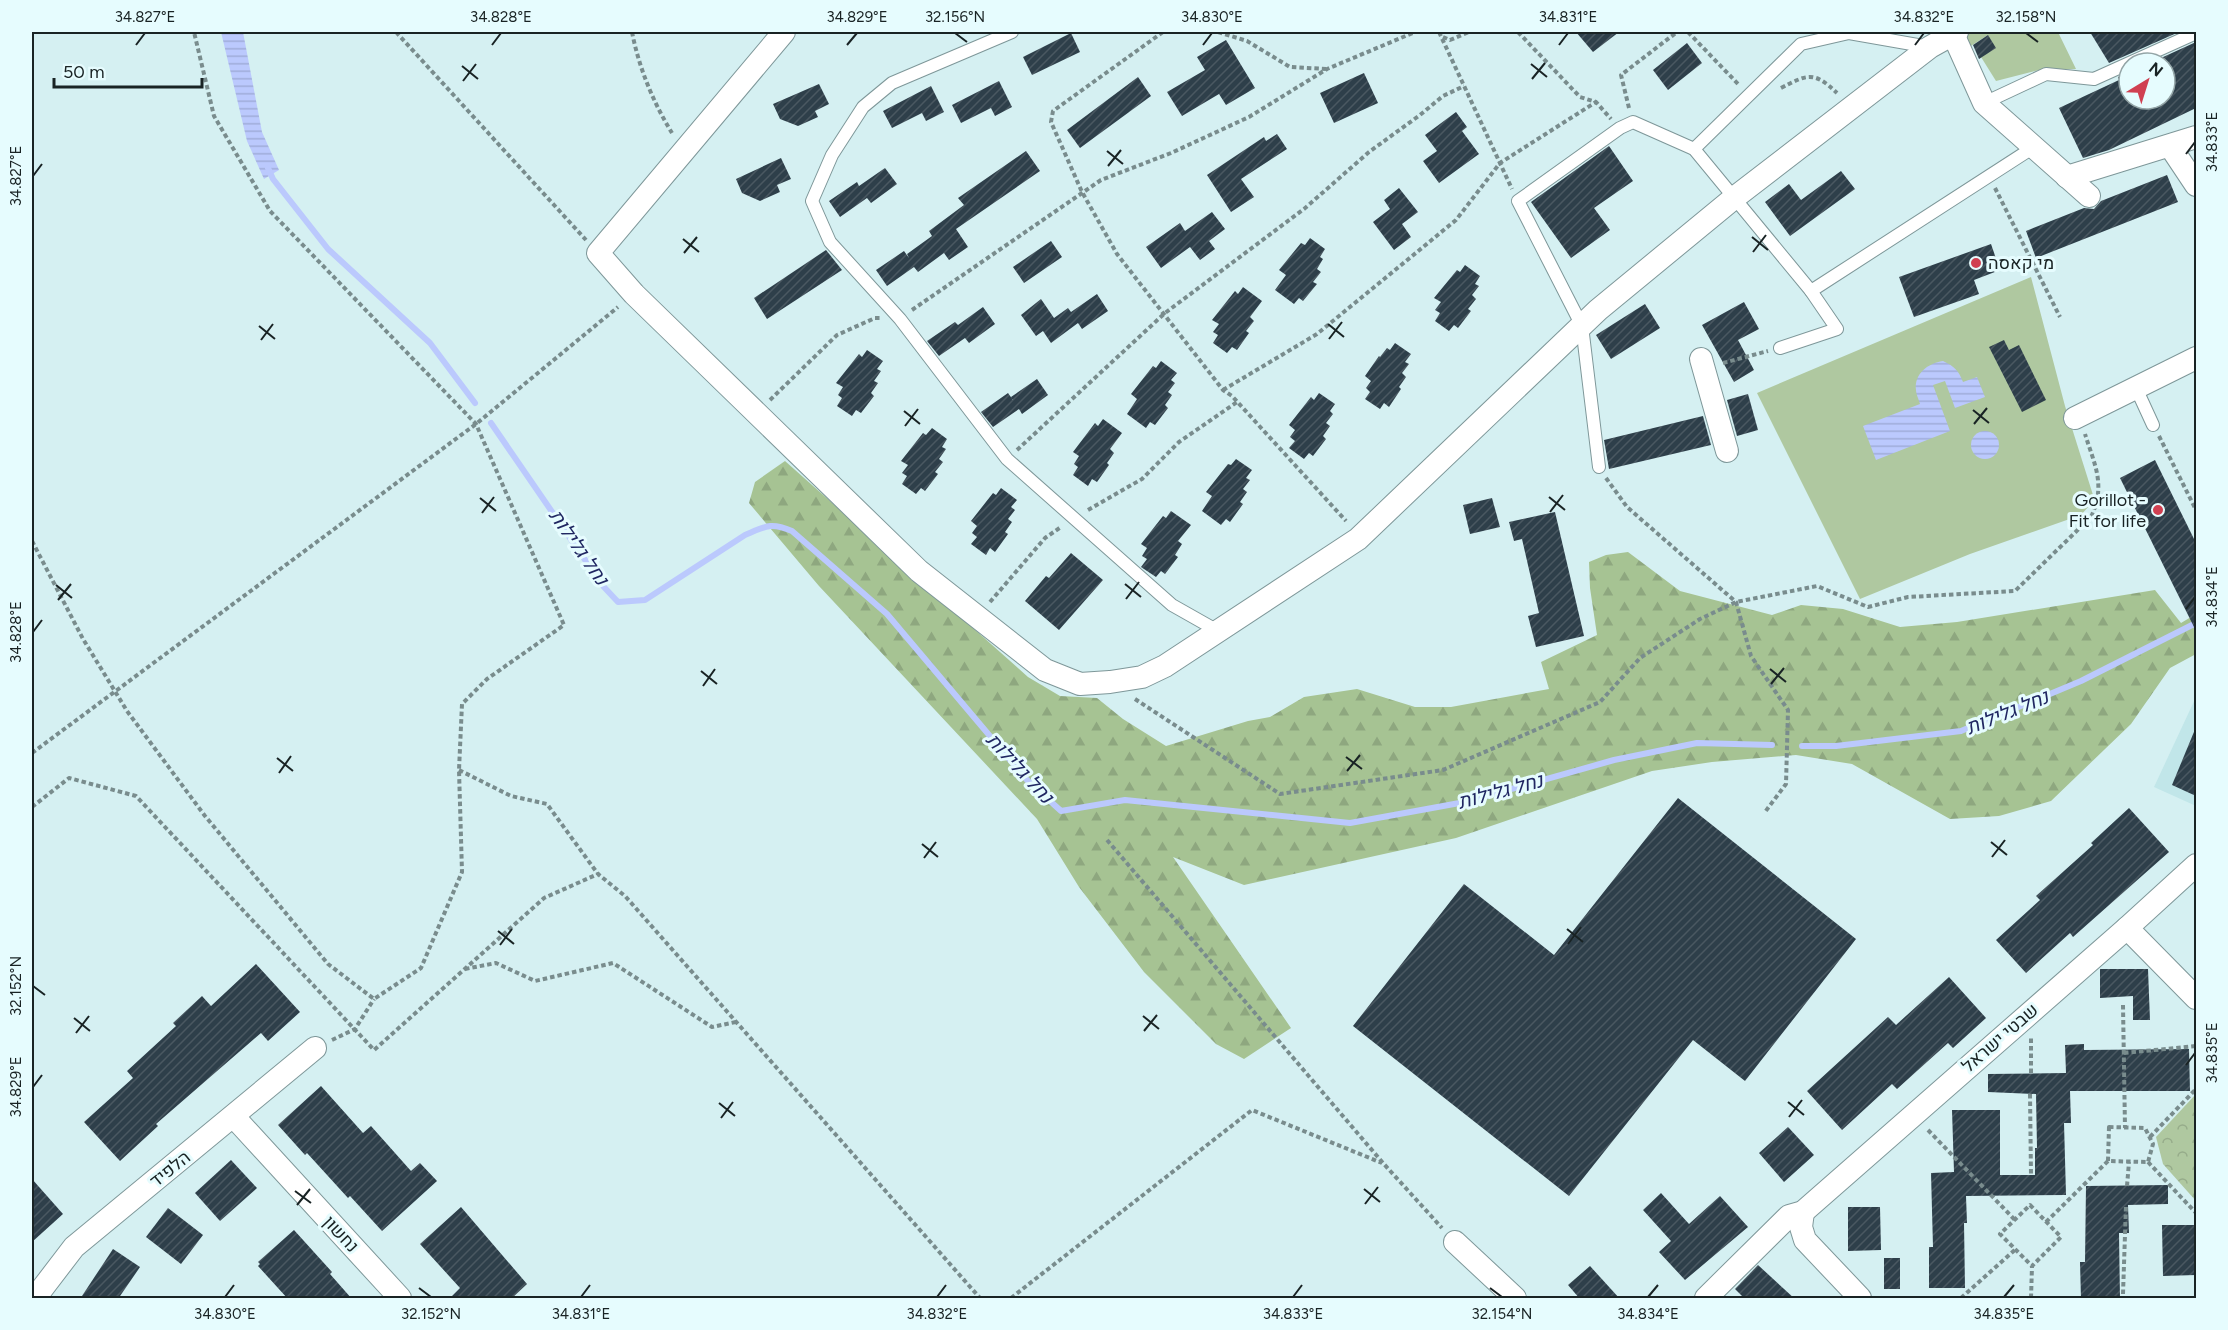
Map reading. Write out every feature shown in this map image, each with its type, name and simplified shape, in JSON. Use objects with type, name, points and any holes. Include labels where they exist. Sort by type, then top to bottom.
[{"type":"street","points":[[784,32],[625,221],[604,260],[634,294],[919,572],[1045,670],[1080,684],[1142,677],[1164,666],[1360,537],[1582,326],[1734,198],[1930,47],[1955,33],[1984,103],[2089,196]]},
{"type":"street","points":[[2067,177],[2196,138]]},
{"type":"street","points":[[2170,146],[2196,185]]},
{"type":"street","points":[[2077,417],[2196,358]]},
{"type":"street","points":[[1702,363],[1726,451]]},
{"type":"street","name":"שבטי ישראל","points":[[1706,1299],[1789,1216],[1803,1212],[2127,928],[2196,864]]},
{"type":"street","points":[[2127,928],[2196,998]]},
{"type":"street","name":"הלפיד","points":[[35,1299],[74,1247],[315,1048]]},
{"type":"street","name":"נחשון","points":[[234,1117],[400,1299]]},
{"type":"street","points":[[1803,1212],[1801,1227],[1805,1240],[1860,1299]]},
{"type":"street","points":[[1455,1242],[1515,1299]]},
{"type":"lane","points":[[1012,32],[892,83],[863,107],[832,155],[812,201],[830,242],[900,319],[1007,459],[1172,605],[1218,631]]},
{"type":"lane","points":[[1694,149],[1801,44],[1849,33],[1930,47]]},
{"type":"lane","points":[[1984,103],[2046,74],[2094,79],[2196,33]]},
{"type":"lane","points":[[1599,467],[1582,326],[1518,201],[1620,128],[1633,122],[1694,149],[1810,291],[1837,329],[1780,348]]},
{"type":"lane","points":[[1810,291],[2034,147]]},
{"type":"lane","points":[[2136,388],[2153,425]]},
{"type":"path","points":[[194,32],[214,116],[270,211],[476,424],[564,625],[487,679],[462,704],[459,770],[462,872],[420,968],[374,999],[356,1029],[315,1048]]},
{"type":"path","points":[[396,32],[604,260]]},
{"type":"path","points":[[632,32],[635,48],[654,103],[683,152]]},
{"type":"path","points":[[1163,32],[1053,111],[1051,122],[1082,192],[1117,254],[1223,390],[1237,402],[1360,537]]},
{"type":"path","points":[[1218,32],[1248,42],[1290,67],[1327,69]]},
{"type":"path","points":[[757,413],[837,335],[875,318],[900,319],[1101,180],[1171,153],[1249,117],[1327,69],[1415,32]]},
{"type":"path","points":[[1439,32],[1443,38],[1450,40],[1469,32]]},
{"type":"path","points":[[1439,32],[1518,201]]},
{"type":"path","points":[[1518,32],[1580,97],[1596,102],[1620,128]]},
{"type":"path","points":[[1633,122],[1621,75],[1677,32]]},
{"type":"path","points":[[1688,32],[1749,95]]},
{"type":"path","points":[[1772,93],[1803,76],[1811,75],[1824,81],[1850,109]]},
{"type":"path","points":[[1007,459],[1164,313],[1304,209],[1370,152],[1443,96],[1464,86]]},
{"type":"path","points":[[1223,390],[1317,334],[1456,220],[1500,163],[1596,102]]},
{"type":"path","points":[[1989,177],[2060,317]]},
{"type":"path","points":[[32,753],[476,424],[634,294]]},
{"type":"path","points":[[1702,363],[1780,348]]},
{"type":"path","points":[[977,616],[1045,538],[1142,479],[1179,442],[1237,402]]},
{"type":"path","points":[[1110,682],[1280,794],[1443,771],[1600,702],[1640,658],[1700,619],[1736,602],[1817,586],[1868,607],[1908,597],[2015,591],[2091,517],[2097,504],[2100,488],[2097,471],[2077,417]]},
{"type":"path","points":[[2153,425],[2196,510]]},
{"type":"path","points":[[1599,467],[1627,507],[1736,602],[1751,656],[1788,710],[1786,784],[1765,812]]},
{"type":"path","points":[[32,541],[83,639],[114,691],[205,816],[328,964],[374,999]]},
{"type":"path","points":[[459,770],[511,796],[547,804],[598,874],[625,896],[980,1299]]},
{"type":"path","points":[[32,807],[69,778],[136,796],[374,1050],[544,898],[598,874]]},
{"type":"path","points":[[1107,840],[1383,1163],[1455,1242]]},
{"type":"path","points":[[465,969],[496,963],[535,981],[613,963],[712,1027],[736,1022]]},
{"type":"path","points":[[2123,1005],[2125,1128]]},
{"type":"path","points":[[2124,1053],[2196,1046]]},
{"type":"path","points":[[2150,1137],[2196,1089]]},
{"type":"path","points":[[2030,1094],[2031,1175]]},
{"type":"path","points":[[1011,1299],[1252,1110],[1383,1163]]},
{"type":"path","points":[[1913,1114],[2014,1220]]},
{"type":"path","points":[[2046,1222],[2108,1161],[2109,1127],[2145,1128],[2153,1144],[2148,1162]]},
{"type":"path","points":[[2108,1161],[2148,1162],[2196,1213]]},
{"type":"path","points":[[2127,1186],[2129,1162]]},
{"type":"path","points":[[2031,1299],[2032,1266],[2061,1237],[2030,1205],[2000,1234],[2032,1266]]},
{"type":"path","points":[[2123,1294],[2126,1205]]},
{"type":"path","points":[[1961,1299],[2016,1249]]},
{"type":"shaded area","points":[[2196,697],[2196,806],[2154,787]]},
{"type":"green space","points":[[1971,32],[2058,32],[2076,69],[2039,70],[1996,81],[1981,57],[1988,35],[1963,51],[1962,38]]},
{"type":"green space","points":[[2031,277],[2065,406],[2093,495],[2089,506],[2081,515],[1970,554],[1860,599],[1757,393]]},
{"type":"green space","points":[[785,461],[1028,677],[1060,696],[1097,698],[1123,719],[1166,746],[1248,721],[1270,717],[1304,697],[1357,689],[1415,707],[1451,707],[1549,689],[1541,662],[1597,635],[1590,588],[1589,562],[1606,555],[1628,552],[1680,591],[1772,615],[1801,605],[1843,609],[1900,627],[1957,622],[2155,590],[2181,623],[2196,614],[2196,654],[2170,668],[2131,724],[2051,801],[1999,816],[1950,819],[1852,764],[1796,755],[1712,762],[1652,771],[1456,838],[1244,885],[1173,857],[1291,1028],[1244,1059],[1216,1044],[1144,972],[1079,887],[1037,819],[819,586],[749,503],[755,482]]},
{"type":"green space","points":[[2196,1094],[2196,1201],[2163,1164],[2156,1137]]},
{"type":"water","points":[[221,32],[243,32],[262,132],[279,170],[264,179],[247,141]]},
{"type":"water","points":[[1943,361],[1956,369],[1963,382],[1977,377],[1985,397],[1955,408],[1945,381],[1933,385],[1950,431],[1876,460],[1863,426],[1920,404],[1916,390],[1917,379],[1927,367]]},
{"type":"water","points":[[1985,431],[1995,435],[1999,445],[1995,455],[1985,459],[1975,455],[1971,445],[1975,435]]},
{"type":"building","points":[[1576,32],[1619,32],[1593,52]]},
{"type":"building","points":[[2090,32],[2179,32],[2136,51],[2117,51],[2117,59],[2109,63]]},
{"type":"building","points":[[1071,33],[1080,52],[1032,75],[1023,57]]},
{"type":"building","points":[[1988,35],[1996,48],[1979,59],[1973,45]]},
{"type":"building","points":[[1226,40],[1255,88],[1226,105],[1219,94],[1182,116],[1167,92],[1205,70],[1197,57]]},
{"type":"building","points":[[2196,42],[2196,108],[2109,150],[2083,158],[2059,108],[2117,81],[2117,111],[2177,111],[2176,51]]},
{"type":"building","points":[[1687,43],[1702,63],[1668,90],[1653,70]]},
{"type":"building","points":[[1364,73],[1378,103],[1334,123],[1320,93]]},
{"type":"building","points":[[1138,77],[1151,96],[1080,148],[1067,130]]},
{"type":"building","points":[[999,81],[1012,107],[995,116],[991,108],[961,123],[952,105]]},
{"type":"building","points":[[819,84],[829,104],[815,111],[818,117],[798,126],[780,119],[773,104]]},
{"type":"building","points":[[931,86],[944,112],[926,121],[922,113],[892,128],[883,111]]},
{"type":"building","points":[[1456,112],[1467,127],[1462,131],[1479,154],[1439,183],[1423,161],[1437,151],[1425,135]]},
{"type":"building","points":[[1277,134],[1287,149],[1241,179],[1254,197],[1231,212],[1207,175],[1264,137],[1266,141]]},
{"type":"building","points":[[1609,146],[1633,181],[1594,208],[1610,230],[1571,258],[1531,202]]},
{"type":"building","points":[[1026,151],[1040,171],[956,229],[968,247],[949,260],[944,253],[918,272],[914,267],[887,286],[876,270],[904,251],[909,258],[907,254],[932,236],[929,231],[964,205],[958,198]]},
{"type":"building","points":[[781,158],[791,179],[777,185],[780,192],[760,201],[742,193],[736,179]]},
{"type":"building","points":[[885,168],[897,184],[871,203],[867,198],[840,217],[829,201],[857,182],[859,186]]},
{"type":"building","points":[[1841,171],[1855,189],[1790,236],[1765,202],[1789,184],[1801,200]]},
{"type":"building","points":[[2167,175],[2178,202],[2036,258],[2026,231],[2084,208],[2094,209],[2101,201]]},
{"type":"building","points":[[1399,188],[1418,212],[1402,224],[1411,237],[1394,250],[1373,222],[1390,209],[1384,200]]},
{"type":"building","points":[[1212,212],[1225,229],[1209,241],[1215,249],[1200,260],[1190,247],[1161,268],[1146,247],[1180,223],[1185,231]]},
{"type":"building","points":[[1310,238],[1325,249],[1320,257],[1323,259],[1317,269],[1321,272],[1313,282],[1317,284],[1303,301],[1299,298],[1294,304],[1275,290],[1286,275],[1279,270],[1301,243],[1305,245]]},
{"type":"building","points":[[1051,241],[1062,257],[1024,283],[1013,267]]},
{"type":"building","points":[[1991,244],[2000,270],[1974,280],[1979,294],[1914,317],[1899,277]]},
{"type":"building","points":[[826,250],[842,270],[767,319],[754,298]]},
{"type":"building","points":[[1465,265],[1480,276],[1475,284],[1479,286],[1472,295],[1476,299],[1468,309],[1471,311],[1458,328],[1454,325],[1449,331],[1435,321],[1440,313],[1435,310],[1441,302],[1434,298],[1457,270],[1460,272]]},
{"type":"building","points":[[1243,287],[1262,301],[1250,317],[1254,321],[1246,331],[1249,333],[1237,350],[1232,347],[1227,353],[1213,343],[1218,335],[1213,332],[1219,324],[1212,320],[1235,291],[1238,294]]},
{"type":"building","points":[[1097,294],[1108,311],[1082,329],[1078,323],[1051,343],[1043,331],[1036,336],[1021,315],[1041,299],[1054,318],[1068,308],[1071,312]]},
{"type":"building","points":[[1744,302],[1759,329],[1738,340],[1754,370],[1734,382],[1702,325]]},
{"type":"building","points":[[1645,304],[1660,328],[1611,359],[1596,335]]},
{"type":"building","points":[[983,307],[995,324],[969,343],[965,338],[939,356],[927,341],[955,322],[958,325]]},
{"type":"building","points":[[2004,340],[2009,350],[2019,345],[2046,400],[2022,412],[1989,347]]},
{"type":"building","points":[[1395,343],[1411,354],[1405,362],[1409,364],[1402,373],[1406,377],[1399,387],[1401,389],[1389,407],[1384,403],[1380,409],[1365,399],[1370,392],[1366,388],[1371,381],[1365,376],[1379,356],[1387,348],[1390,350]]},
{"type":"building","points":[[867,350],[883,361],[877,369],[881,371],[874,381],[878,383],[871,393],[874,396],[861,413],[856,410],[852,416],[837,406],[842,398],[838,395],[843,387],[836,383],[859,354],[862,357]]},
{"type":"building","points":[[1161,361],[1177,373],[1171,380],[1175,383],[1168,392],[1172,395],[1165,405],[1168,408],[1155,425],[1150,422],[1146,428],[1127,414],[1137,399],[1131,394],[1153,366],[1156,368]]},
{"type":"building","points":[[1037,379],[1048,395],[1022,414],[1019,409],[993,427],[981,412],[1008,393],[1013,400],[1011,397]]},
{"type":"building","points":[[1319,393],[1335,404],[1330,411],[1333,414],[1326,423],[1330,426],[1323,436],[1326,439],[1313,456],[1309,453],[1304,459],[1289,448],[1295,441],[1290,437],[1295,430],[1289,425],[1311,397],[1314,400]]},
{"type":"building","points":[[1748,394],[1758,430],[1737,436],[1727,400]]},
{"type":"building","points":[[1703,416],[1711,445],[1609,469],[1604,440]]},
{"type":"building","points":[[1103,419],[1122,433],[1110,449],[1114,453],[1107,463],[1109,465],[1097,482],[1092,479],[1088,486],[1073,475],[1078,467],[1074,464],[1079,456],[1073,452],[1095,423],[1098,426]]},
{"type":"building","points":[[932,428],[947,439],[942,447],[946,449],[939,459],[943,462],[935,472],[938,474],[925,491],[921,488],[916,494],[902,484],[907,476],[902,473],[908,465],[901,461],[923,433],[926,435]]},
{"type":"building","points":[[1236,459],[1252,470],[1246,478],[1250,480],[1243,489],[1247,492],[1240,502],[1243,504],[1230,522],[1226,519],[1221,525],[1202,511],[1212,496],[1206,492],[1228,464],[1231,465]]},
{"type":"building","name":"Gorillot - Fit for life","points":[[2155,460],[2196,543],[2196,631],[2120,478]]},
{"type":"building","points":[[1001,488],[1017,500],[1011,507],[1015,510],[1008,519],[1012,522],[1005,532],[1008,534],[995,552],[990,548],[986,555],[971,544],[977,537],[972,533],[977,526],[971,521],[993,493],[996,495]]},
{"type":"building","points":[[1492,498],[1500,527],[1470,534],[1463,505]]},
{"type":"building","points":[[1171,511],[1191,525],[1178,541],[1182,544],[1175,555],[1178,557],[1165,574],[1161,571],[1156,577],[1141,567],[1147,559],[1142,556],[1147,548],[1141,544],[1163,516],[1166,518]]},
{"type":"building","points":[[1555,512],[1584,636],[1536,647],[1528,616],[1539,613],[1522,539],[1514,541],[1509,522]]},
{"type":"building","points":[[1071,553],[1103,580],[1059,630],[1025,601],[1046,576],[1049,578]]},
{"type":"building","points":[[2196,727],[2196,796],[2172,785]]},
{"type":"building","points":[[1678,798],[1856,939],[1745,1081],[1693,1040],[1569,1196],[1353,1026],[1464,884],[1554,955]]},
{"type":"building","points":[[2129,808],[2169,852],[2073,937],[2070,933],[2026,973],[1996,940],[2040,900],[2036,896],[2093,845],[2091,843]]},
{"type":"building","points":[[256,964],[300,1012],[268,1041],[261,1033],[156,1124],[158,1126],[120,1161],[84,1122],[133,1078],[127,1071],[176,1026],[173,1023],[202,996],[211,1006]]},
{"type":"building","points":[[2100,969],[2148,969],[2150,1020],[2133,1020],[2133,996],[2100,998]]},
{"type":"building","points":[[1949,977],[1986,1018],[1953,1048],[1948,1043],[1897,1089],[1892,1084],[1842,1130],[1807,1091],[1888,1017],[1896,1025]]},
{"type":"building","points":[[2084,1044],[2084,1050],[2189,1049],[2190,1091],[2070,1091],[2071,1123],[2064,1123],[2066,1195],[1966,1196],[1965,1288],[1929,1288],[1929,1247],[1933,1247],[1931,1173],[1954,1172],[1952,1110],[2000,1110],[2000,1175],[2035,1175],[2036,1094],[1988,1092],[1988,1074],[2066,1073],[2065,1045]]},
{"type":"building","points":[[321,1086],[363,1133],[371,1126],[411,1171],[420,1163],[437,1181],[382,1231],[278,1125]]},
{"type":"building","points":[[1788,1127],[1814,1155],[1784,1182],[1759,1153]]},
{"type":"building","points":[[231,1160],[257,1188],[220,1221],[195,1193]]},
{"type":"building","points":[[32,1179],[63,1214],[32,1242]]},
{"type":"building","points":[[2168,1185],[2168,1204],[2128,1205],[2129,1233],[2119,1233],[2120,1299],[2081,1299],[2080,1262],[2085,1262],[2086,1186]]},
{"type":"building","points":[[1661,1193],[1689,1224],[1720,1196],[1748,1227],[1685,1280],[1659,1252],[1671,1241],[1643,1210]]},
{"type":"building","points":[[461,1207],[527,1284],[511,1299],[449,1299],[460,1288],[420,1244]]},
{"type":"building","points":[[1848,1207],[1880,1207],[1881,1250],[1848,1251]]},
{"type":"building","points":[[168,1208],[203,1235],[181,1264],[146,1237]]},
{"type":"building","points":[[2162,1225],[2196,1225],[2196,1275],[2163,1276]]},
{"type":"building","points":[[294,1230],[332,1272],[330,1274],[352,1299],[288,1299],[258,1266],[260,1264],[258,1262]]},
{"type":"building","points":[[113,1249],[140,1267],[118,1299],[80,1299]]},
{"type":"building","points":[[1884,1258],[1900,1258],[1900,1289],[1884,1289]]},
{"type":"building","points":[[1758,1265],[1795,1299],[1745,1299],[1735,1289]]},
{"type":"building","points":[[1590,1266],[1620,1299],[1580,1299],[1568,1285]]},
{"type":"waterway","name":"נחל גלילות","points":[[268,168],[273,179],[328,249],[430,343],[475,403]]},
{"type":"waterway","name":"נחל גלילות","points":[[491,423],[603,586],[618,602],[645,600],[745,535],[758,529],[773,526],[792,531],[887,614],[1027,780],[1061,811],[1125,800],[1350,823],[1465,802],[1614,760],[1697,743],[1772,745]]},
{"type":"waterway","name":"נחל גלילות","points":[[1802,746],[1836,746],[1961,731],[2081,681],[2196,623]]},
{"type":"place","name":"מי קאסה","points":[[1976,263]]},
{"type":"place","name":"Gorillot - Fit for life","points":[[2158,510]]}]
